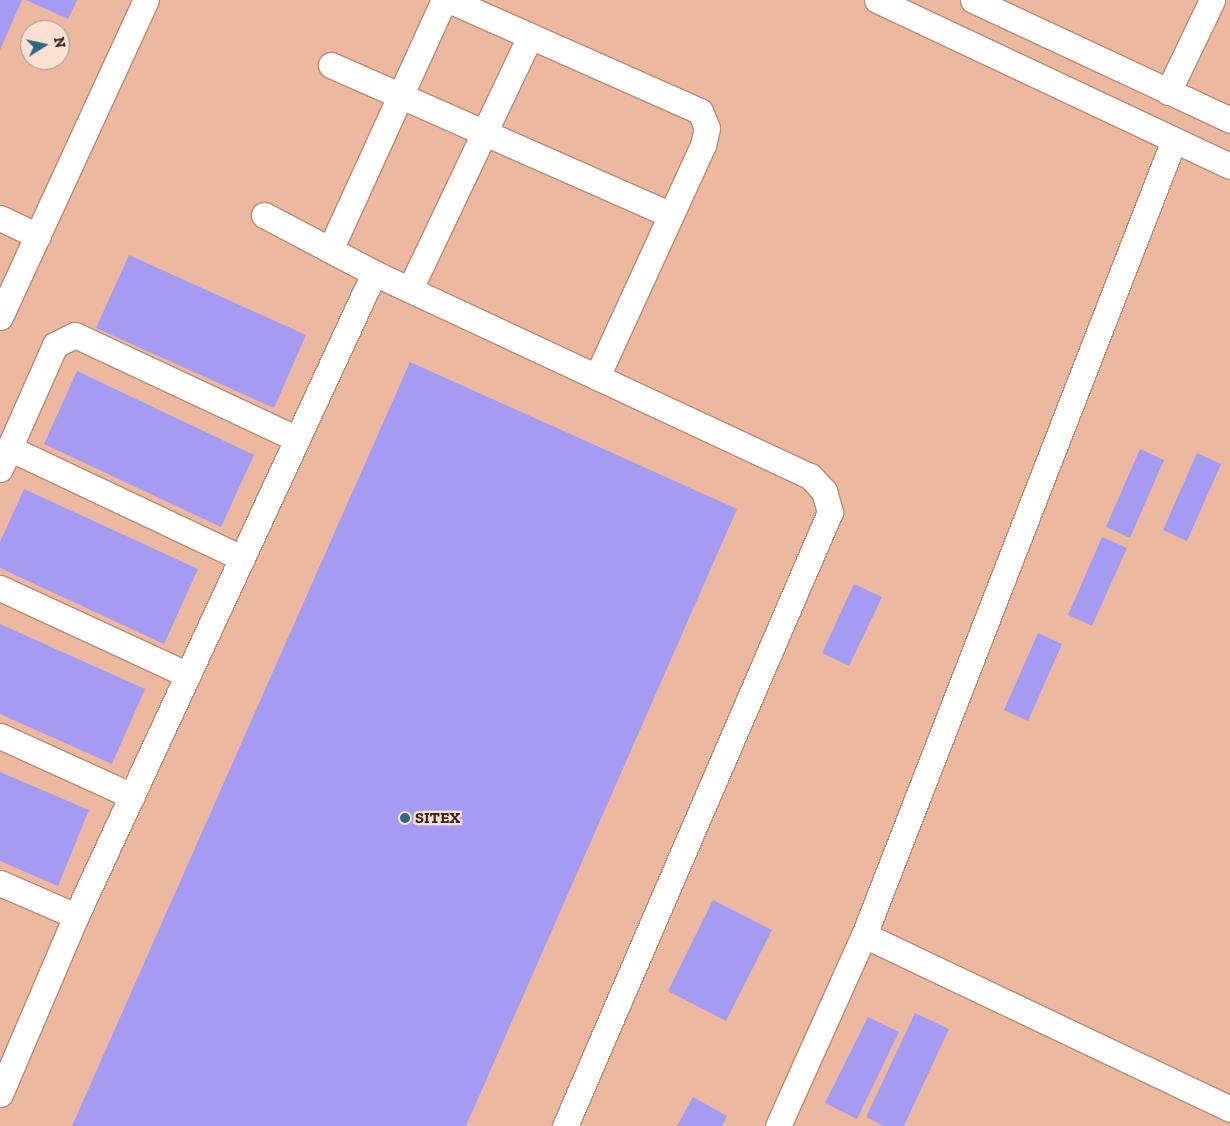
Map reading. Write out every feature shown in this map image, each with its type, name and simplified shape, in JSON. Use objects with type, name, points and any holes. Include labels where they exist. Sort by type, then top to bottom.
[{"type":"street","points":[[0,317],[146,0]]},
{"type":"street","points":[[330,250],[444,0]]},
{"type":"street","points":[[449,0],[700,111],[707,128],[703,145],[668,214],[597,376]]},
{"type":"street","points":[[877,0],[1230,166]]},
{"type":"street","points":[[973,0],[1230,120]]},
{"type":"street","points":[[1168,92],[1212,0]]},
{"type":"street","points":[[410,289],[486,135],[530,36]]},
{"type":"street","points":[[331,65],[668,214]]},
{"type":"street","points":[[778,1126],[864,935],[1174,140]]},
{"type":"street","points":[[264,215],[374,273],[810,476],[824,491],[830,512],[565,1126]]},
{"type":"street","points":[[0,218],[38,236]]},
{"type":"street","points":[[0,1094],[76,916],[374,273]]},
{"type":"street","points":[[242,558],[5,458],[56,345],[75,335],[297,440]]},
{"type":"street","points":[[0,588],[188,675]]},
{"type":"street","points":[[0,736],[132,796]]},
{"type":"street","points":[[0,883],[76,916]]},
{"type":"street","points":[[864,935],[1230,1109]]},
{"type":"building","points":[[0,0],[22,0],[0,50]]},
{"type":"building","points":[[26,0],[77,0],[68,19]]},
{"type":"building","points":[[129,255],[306,335],[274,408],[96,328]]},
{"type":"building","name":"SITEX","points":[[410,362],[737,509],[466,1126],[72,1126]]},
{"type":"building","points":[[77,371],[254,455],[221,527],[44,444]]},
{"type":"building","points":[[1140,449],[1164,460],[1130,538],[1106,527]]},
{"type":"building","points":[[1197,453],[1221,464],[1187,541],[1163,530]]},
{"type":"building","points":[[24,489],[198,569],[164,644],[0,568],[0,542]]},
{"type":"building","points":[[1102,537],[1127,548],[1092,626],[1068,615]]},
{"type":"building","points":[[854,584],[882,597],[849,666],[822,653]]},
{"type":"building","points":[[0,624],[145,689],[112,764],[0,714]]},
{"type":"building","points":[[1038,633],[1062,644],[1028,721],[1004,710]]},
{"type":"building","points":[[0,772],[89,810],[58,886],[0,861]]},
{"type":"building","points":[[713,900],[772,930],[726,1021],[668,991]]},
{"type":"building","points":[[915,1013],[949,1029],[904,1126],[884,1126],[866,1117]]},
{"type":"building","points":[[868,1017],[899,1032],[857,1119],[825,1103]]},
{"type":"building","points":[[693,1097],[727,1116],[722,1126],[677,1126]]},
{"type":"place","name":"SITEX","points":[[405,818]]}]
